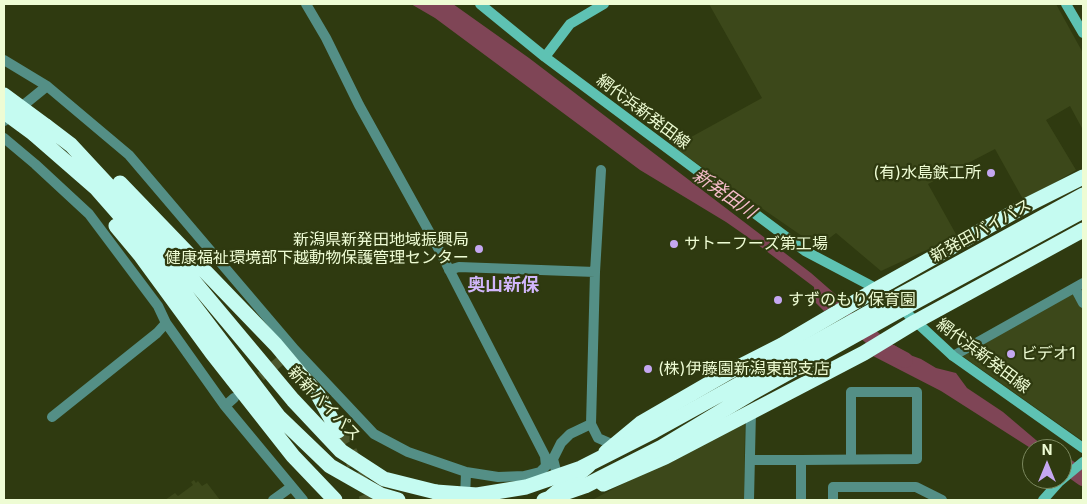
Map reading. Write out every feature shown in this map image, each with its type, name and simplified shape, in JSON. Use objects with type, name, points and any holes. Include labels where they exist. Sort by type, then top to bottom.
[{"type":"highway","name":"新新バイパス","points":[[4,95],[40,130],[64,159],[96,188],[160,261],[279,417],[330,466],[381,495],[398,500]]},
{"type":"highway","name":"新新バイパス","points":[[4,112],[71,145],[161,242],[293,400],[341,451],[384,479],[436,492],[477,495],[526,487],[581,468],[900,303]]},
{"type":"highway","points":[[71,145],[109,171],[269,337],[318,395],[338,431]]},
{"type":"highway","points":[[64,159],[141,256],[212,353],[293,456],[335,500]]},
{"type":"highway","points":[[563,497],[614,445],[641,423],[729,372],[782,345],[877,288],[1023,207],[1083,177]]},
{"type":"highway","name":"新発田バイパス","points":[[1052,221],[1083,195]]},
{"type":"highway","name":"新発田バイパス","points":[[900,303],[1052,221],[1083,211]]},
{"type":"highway","points":[[546,500],[563,497],[665,457],[864,353],[915,322],[1083,230]]},
{"type":"highway","points":[[546,500],[585,486],[662,447],[900,303]]},
{"type":"main road","name":"網代浜新発田線","points":[[480,4],[545,57],[805,251],[877,288],[954,356],[1083,448]]},
{"type":"main road","points":[[545,57],[570,24],[604,4]]},
{"type":"main road","points":[[1066,4],[1083,33]]},
{"type":"main road","points":[[1043,500],[1059,482],[1082,463]]},
{"type":"street","points":[[306,4],[326,38],[359,105],[436,244],[549,463],[563,497]]},
{"type":"street","points":[[4,60],[47,86],[129,155],[294,351],[374,434],[408,452],[466,472],[498,477],[524,476],[540,472],[549,463],[560,443],[570,434],[592,424]]},
{"type":"street","points":[[4,121],[47,86]]},
{"type":"street","points":[[4,138],[89,214],[158,306],[166,323],[225,406],[303,500]]},
{"type":"street","points":[[601,170],[595,272],[592,424],[598,438],[614,445]]},
{"type":"street","points":[[449,270],[459,268],[595,272]]},
{"type":"street","points":[[954,356],[1079,285],[1083,303]]},
{"type":"street","points":[[52,417],[158,333],[166,323]]},
{"type":"street","points":[[750,460],[917,459],[917,392],[851,392],[851,459]]},
{"type":"street","points":[[225,406],[234,398]]},
{"type":"street","points":[[749,500],[751,411]]},
{"type":"street","points":[[801,460],[801,500]]},
{"type":"street","points":[[465,500],[466,472]]},
{"type":"street","points":[[274,500],[291,487]]},
{"type":"street","points":[[833,500],[833,487],[916,487],[942,500]]},
{"type":"shaded area","points":[[411,4],[453,4],[529,58],[811,273],[843,301],[824,311],[815,302],[814,287],[749,238],[640,170],[435,18]]},
{"type":"shaded area","points":[[709,4],[1056,4],[1083,53],[1083,130],[1070,106],[1046,120],[1076,170],[1024,201],[995,149],[928,184],[957,236],[881,271],[836,233],[818,247],[673,147],[762,98]]},
{"type":"shaded area","points":[[1083,287],[1083,441],[961,355]]},
{"type":"shaded area","points":[[894,345],[936,368],[956,373],[967,388],[1003,412],[1035,439],[1022,439],[1022,443],[941,391],[873,356]]},
{"type":"shaded area","points":[[745,420],[744,500],[592,500]]},
{"type":"shaded area","points":[[194,480],[196,483],[198,481],[202,486],[207,483],[220,500],[165,500],[175,493],[178,496],[193,485],[191,482]]},
{"type":"waterway","name":"新発田川","points":[[853,321],[886,350],[905,360]]},
{"type":"waterway","name":"新発田川","points":[[1072,470],[1083,478]]},
{"type":"tunnel","points":[[249,386],[290,353]]},
{"type":"tunnel","points":[[338,431],[349,450],[368,500]]},
{"type":"place","name":"(有)水島鉄工所","points":[[991,173]]},
{"type":"place","name":"サトーフーズ第工場","points":[[674,244]]},
{"type":"place","name":"新潟県新発田地域振興局 健康福祉環境部下越動物保護管理センター","points":[[479,249]]},
{"type":"place","name":"すずのもり保育園","points":[[778,300]]},
{"type":"place","name":"ビデオ1","points":[[1011,354]]},
{"type":"place","name":"(株)伊藤園新潟東部支店","points":[[648,369]]},
{"type":"district","name":"奥山新保","points":[[503,286]]}]
